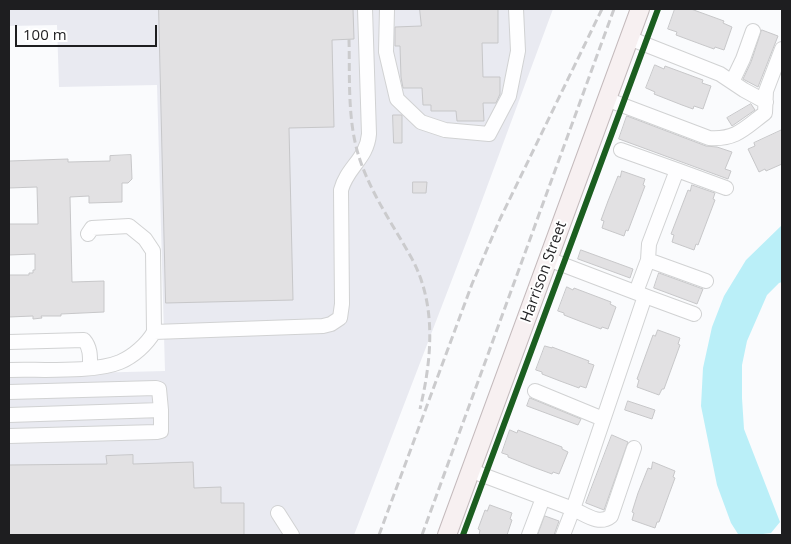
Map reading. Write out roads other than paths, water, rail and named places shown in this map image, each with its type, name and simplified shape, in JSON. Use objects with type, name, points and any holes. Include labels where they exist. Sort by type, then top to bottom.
[{"type":"main road","name":"Harrison Street","points":[[448,535],[640,9]]},
{"type":"lane","points":[[154,332],[323,326],[332,324],[340,318],[342,304],[341,190],[344,180],[365,152],[370,134],[365,9]]},
{"type":"lane","points":[[387,9],[386,52],[391,80],[397,99],[421,122],[445,130],[489,134],[509,96],[518,51],[516,9]]},
{"type":"lane","points":[[732,82],[753,31]]},
{"type":"lane","points":[[629,38],[703,66],[766,102]]},
{"type":"lane","points":[[606,99],[709,138],[723,139],[738,134],[765,113],[766,91],[782,49]]},
{"type":"lane","points":[[622,150],[726,188]]},
{"type":"lane","points":[[563,535],[603,419],[641,294],[648,260],[649,244],[677,170]]},
{"type":"lane","points":[[9,370],[90,368],[120,362],[147,344],[154,332],[153,251],[145,239],[129,226],[92,228],[88,234]]},
{"type":"lane","points":[[548,259],[694,314]]},
{"type":"lane","points":[[648,260],[706,281]]},
{"type":"lane","points":[[9,342],[84,340],[88,344],[90,352],[90,368]]},
{"type":"lane","points":[[9,392],[156,388],[160,392],[161,410],[161,431],[157,432],[9,436]]},
{"type":"lane","points":[[56,391],[57,435]]},
{"type":"lane","points":[[535,391],[603,419]]},
{"type":"lane","points":[[9,415],[161,410]]},
{"type":"lane","points":[[472,470],[599,521],[606,520],[611,516],[634,448]]},
{"type":"lane","points":[[529,535],[543,498]]},
{"type":"lane","points":[[278,513],[292,535]]},
{"type":"water","points":[[782,225],[782,282],[767,295],[747,341],[742,365],[744,429],[780,522],[771,533],[755,535],[738,534],[731,523],[717,485],[701,406],[703,368],[712,327],[724,296],[746,260]]},
{"type":"railway","points":[[379,535],[472,284],[500,219],[602,9]]},
{"type":"railway","points":[[422,535],[614,9]]},
{"type":"railway","points":[[349,39],[351,116],[360,160],[377,198],[411,257],[425,293],[430,332],[427,370],[420,409]]}]
